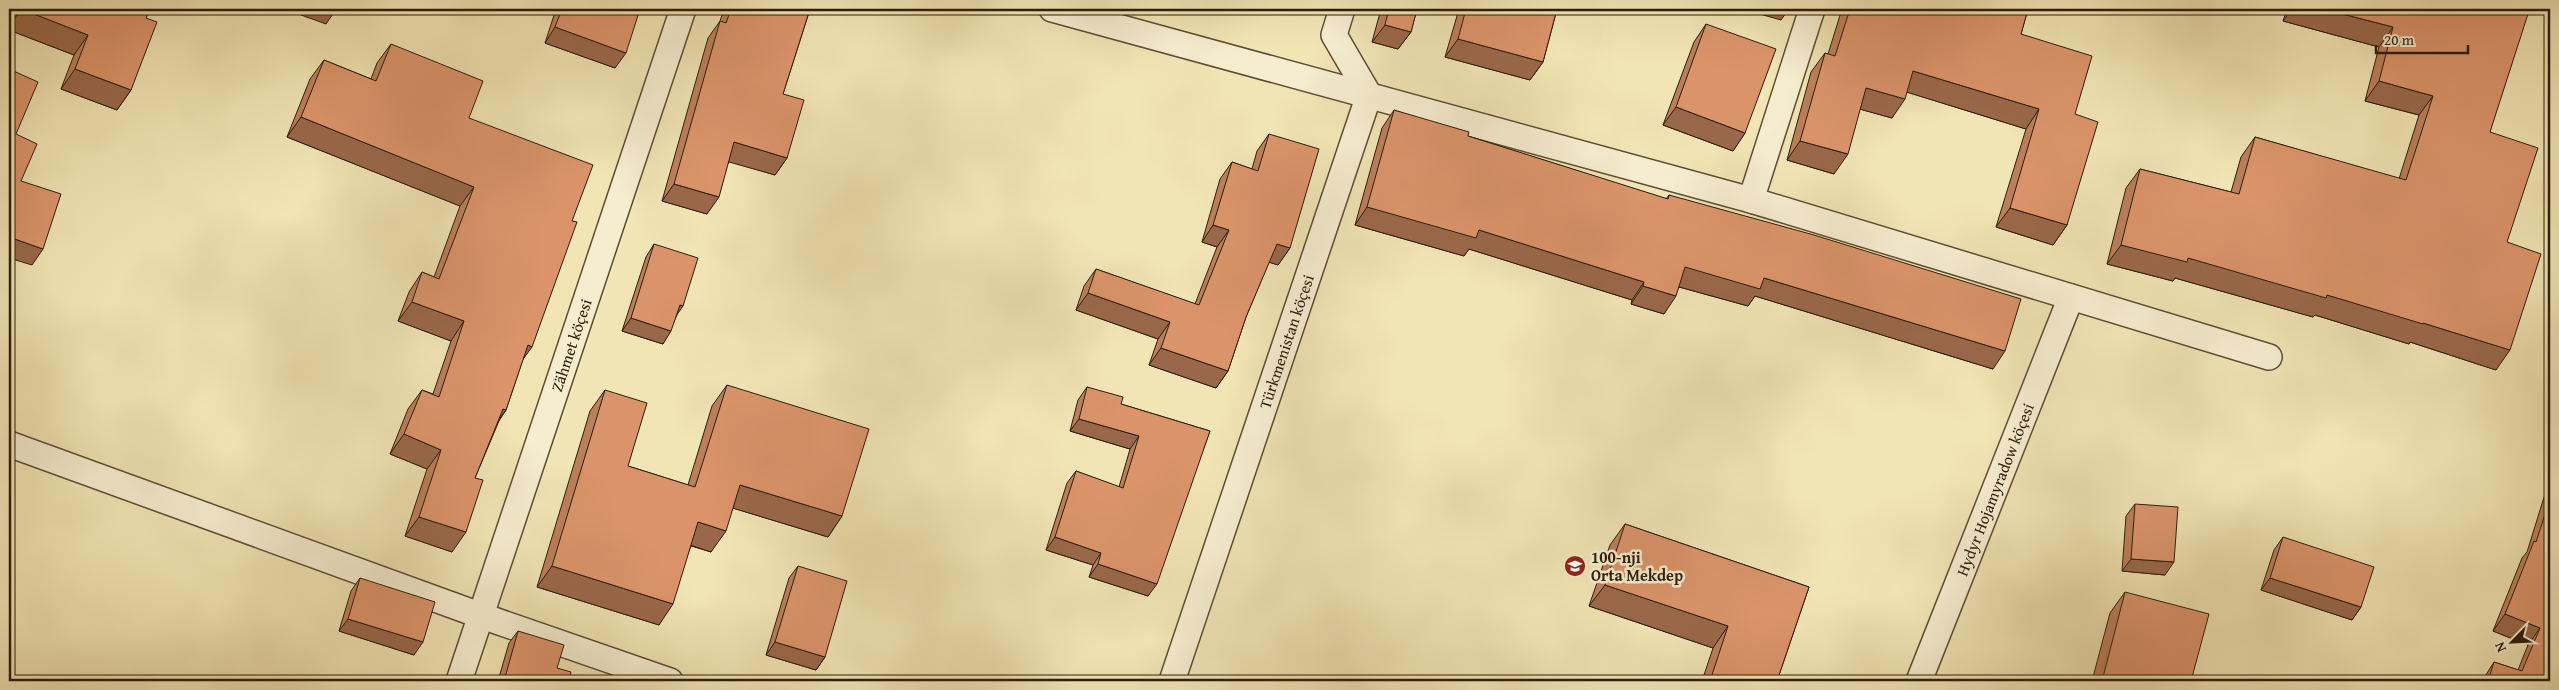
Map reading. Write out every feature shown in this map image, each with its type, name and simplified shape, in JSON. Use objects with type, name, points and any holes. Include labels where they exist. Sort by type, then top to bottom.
[{"type":"street","name":"Zähmet köçesi","points":[[459,681],[683,9]]},
{"type":"street","points":[[1052,9],[1751,200],[2269,357]]},
{"type":"street","points":[[1342,9],[1334,35],[1369,95]]},
{"type":"street","points":[[1751,200],[1812,9]]},
{"type":"street","name":"Türkmenistan köçesi","points":[[1172,681],[1369,95]]},
{"type":"street","name":"Hydyr Hojamyradow köçesi","points":[[1919,681],[2071,297]]},
{"type":"street","points":[[9,444],[482,616],[670,681]]},
{"type":"building","points":[[21,9],[150,9],[146,18],[157,22],[131,90],[75,69],[88,35]]},
{"type":"building","points":[[562,9],[640,9],[626,53],[555,27]]},
{"type":"building","points":[[731,9],[810,9],[783,94],[804,100],[787,158],[734,142],[719,197],[674,184],[720,21],[726,23]]},
{"type":"building","points":[[1389,9],[1417,9],[1411,32],[1385,25]]},
{"type":"building","points":[[1466,9],[1557,9],[1543,62],[1458,39]]},
{"type":"building","points":[[1850,9],[2028,9],[2021,34],[2092,56],[2075,114],[2098,122],[2067,225],[2010,208],[2039,109],[1913,71],[1905,99],[1866,88],[1848,154],[1800,141],[1825,53],[1835,56]]},
{"type":"building","points":[[2323,9],[2512,9],[2528,14],[2490,132],[2538,148],[2507,242],[2541,254],[2510,350],[2327,295],[2326,298],[2188,258],[2187,262],[2121,245],[2140,169],[2239,194],[2255,137],[2406,180],[2433,96],[2379,81],[2393,27]]},
{"type":"building","points":[[1706,24],[1776,49],[1745,133],[1676,107]]},
{"type":"building","points":[[391,44],[483,81],[469,118],[593,165],[572,221],[577,222],[532,347],[528,345],[506,410],[503,409],[475,478],[483,480],[466,532],[419,517],[441,450],[404,434],[422,390],[439,397],[464,321],[412,302],[422,272],[439,279],[474,187],[301,117],[324,60],[376,81]]},
{"type":"building","points":[[9,69],[38,82],[16,134],[37,144],[21,181],[61,194],[43,249],[9,237]]},
{"type":"building","points":[[1394,110],[1469,132],[1468,136],[1668,199],[1669,195],[1814,235],[2021,299],[2005,351],[1764,278],[1760,289],[1685,267],[1676,296],[1643,286],[1644,282],[1479,230],[1476,238],[1367,207]]},
{"type":"building","points":[[1269,134],[1319,149],[1290,248],[1277,244],[1246,317],[1228,371],[1161,348],[1170,322],[1088,293],[1096,269],[1199,305],[1229,230],[1213,225],[1232,162],[1258,171]]},
{"type":"building","points":[[654,244],[698,258],[683,306],[680,305],[671,331],[631,318]]},
{"type":"building","points":[[727,385],[869,429],[842,516],[740,485],[726,531],[698,522],[673,604],[552,566],[605,390],[647,403],[628,466],[695,487]]},
{"type":"building","points":[[1087,387],[1123,397],[1121,404],[1210,431],[1157,584],[1098,564],[1101,553],[1055,537],[1076,471],[1123,488],[1139,436],[1079,419]]},
{"type":"building","points":[[2550,499],[2550,681],[2488,681],[2494,662],[2522,671],[2540,628],[2505,614],[2534,541],[2536,542]]},
{"type":"building","points":[[2135,504],[2178,507],[2174,562],[2131,559]]},
{"type":"building","points":[[1625,524],[1809,587],[1777,681],[1710,681],[1728,626],[1605,585]]},
{"type":"building","points":[[2283,537],[2374,567],[2361,607],[2270,578]]},
{"type":"building","points":[[798,566],[847,581],[825,657],[775,642]]},
{"type":"building","points":[[360,578],[435,602],[423,642],[348,619]]},
{"type":"building","points":[[2125,592],[2209,614],[2191,681],[2102,681]]},
{"type":"building","points":[[518,631],[564,645],[557,668],[571,672],[569,681],[504,681]]},
{"type":"building","points":[[318,677],[329,681],[316,681]]},
{"type":"building","points":[[1077,677],[1089,681],[1076,681]]},
{"type":"place","name":"100-nji Orta Mekdep","points":[[1575,566]]}]
